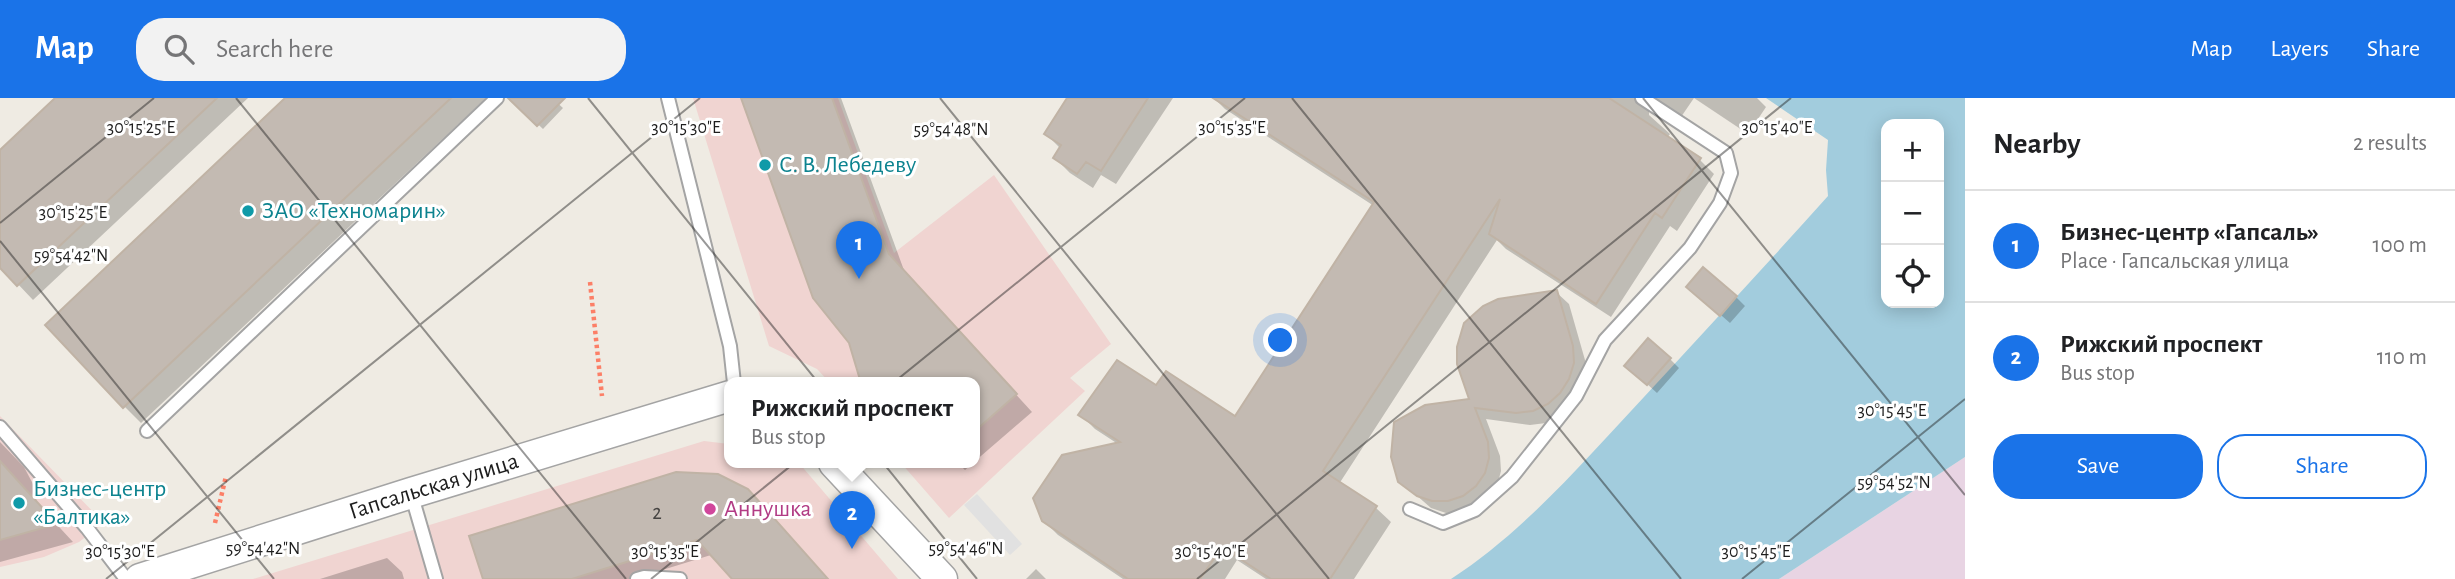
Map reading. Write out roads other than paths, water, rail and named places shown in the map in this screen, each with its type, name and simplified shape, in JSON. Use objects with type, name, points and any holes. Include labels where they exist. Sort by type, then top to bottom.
[{"type":"street","name":"Гапсальская улица","points":[[155,577],[411,493],[724,398]]},
{"type":"street","points":[[839,468],[942,579]]},
{"type":"lane","points":[[147,431],[497,98]]},
{"type":"lane","points":[[668,98],[730,346],[733,377]]},
{"type":"lane","points":[[1410,509],[1443,523],[1475,510],[1512,477],[1576,396],[1605,340],[1690,248],[1720,202],[1731,173],[1726,153],[1642,98]]},
{"type":"lane","points":[[0,427],[62,498],[126,579]]},
{"type":"lane","points":[[411,493],[436,579]]},
{"type":"lane","points":[[637,579],[680,579]]},
{"type":"water","points":[[1766,98],[1965,98],[1965,457],[1779,579],[1451,579],[1504,539],[1553,494],[1690,347],[1828,196],[1828,140]]},
{"type":"place","name":"С. В. Лебедеву","points":[[765,165]]},
{"type":"place","name":"ЗАО «Техномарин»","points":[[248,211]]},
{"type":"place","name":"Бизнес-центр «Гапсаль»","points":[[859,279]]},
{"type":"place","name":"Бизнес-центр «Балтика»","points":[[19,503]]},
{"type":"place","name":"Аннушка","points":[[710,509]]},
{"type":"place","name":"Рижский проспект","points":[[852,549]]}]
